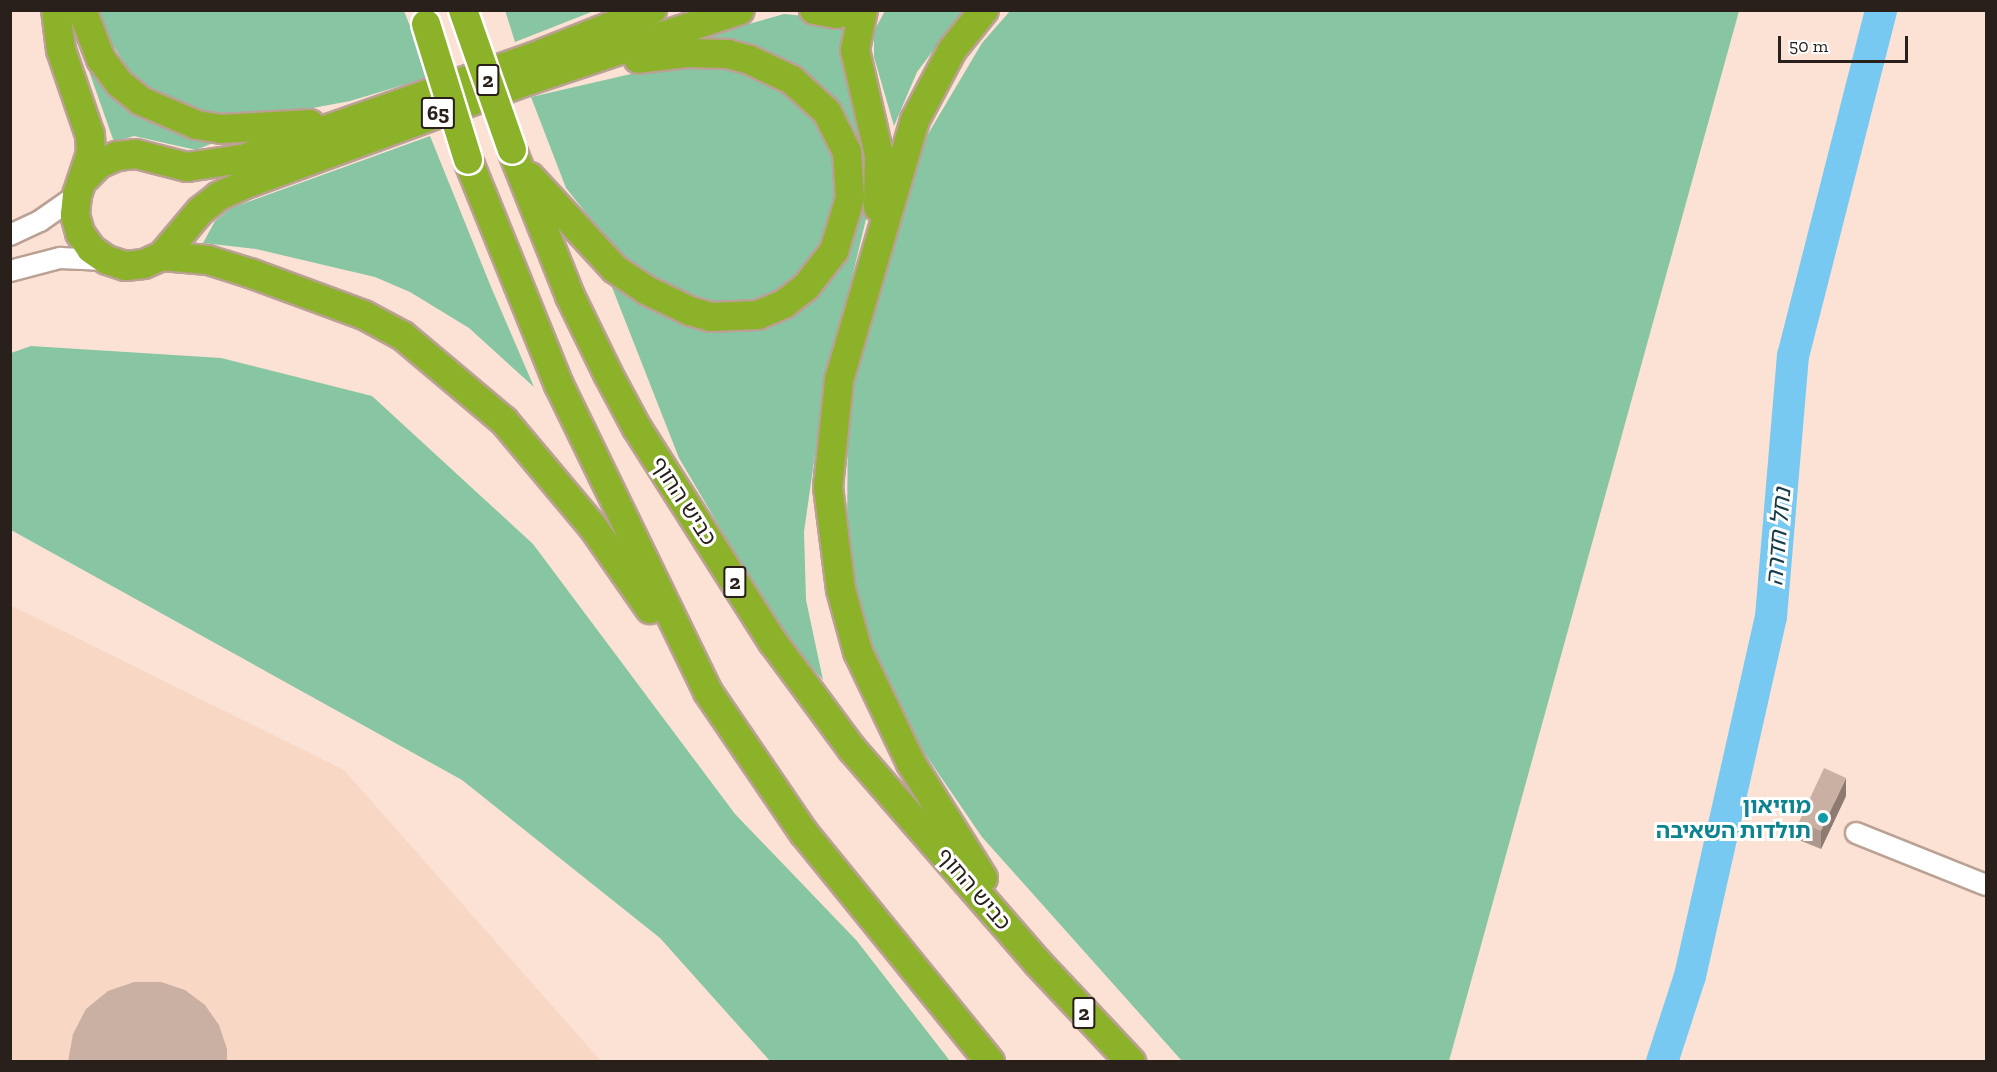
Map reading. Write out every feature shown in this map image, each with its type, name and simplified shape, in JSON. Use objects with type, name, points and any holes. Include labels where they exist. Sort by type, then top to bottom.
[{"type":"highway","points":[[56,10],[61,50],[90,135],[91,153],[75,215],[80,233],[91,249],[106,260],[125,266],[144,264],[162,256],[208,260],[319,297],[403,336],[440,363],[504,421],[550,473],[593,527],[708,692]]},
{"type":"highway","points":[[82,10],[89,36],[120,84],[141,101],[197,125],[220,129],[304,125],[397,104]]},
{"type":"highway","name":"כביש החוף","points":[[463,10],[514,155],[570,296],[608,374],[637,428],[772,642],[852,749],[1038,963],[1131,1062]]},
{"type":"highway","name":"65","points":[[81,187],[99,164],[117,156],[136,154],[187,167],[242,159],[652,10]]},
{"type":"highway","name":"65","points":[[162,256],[200,211],[219,196],[530,80],[740,10]]},
{"type":"highway","points":[[814,10],[837,14],[852,10]]},
{"type":"highway","points":[[862,298],[880,187],[879,155],[855,50],[863,10]]},
{"type":"highway","points":[[984,10],[952,50],[915,120],[839,380],[830,434],[828,497],[841,591],[863,663],[911,764],[1038,963]]},
{"type":"highway","name":"2","points":[[423,15],[468,160],[559,385],[708,692],[804,833],[990,1062]]},
{"type":"highway","points":[[514,155],[615,269],[656,296],[711,317],[758,315],[784,304],[806,287],[834,251],[850,198],[848,152],[827,112],[792,80],[750,60],[728,54],[686,53],[530,80]]},
{"type":"street","points":[[10,235],[81,187]]},
{"type":"street","points":[[10,271],[60,258],[106,260]]},
{"type":"street","points":[[1856,833],[1986,885]]},
{"type":"shaded area","points":[[10,605],[344,770],[601,1061],[11,1061]]},
{"type":"green space","points":[[505,10],[594,10],[594,11],[515,42]]},
{"type":"green space","points":[[98,11],[404,11],[430,77],[350,101],[302,110],[222,113],[201,111],[149,88],[131,73],[103,30]]},
{"type":"green space","points":[[885,11],[963,11],[917,72],[894,126],[874,57],[874,31]]},
{"type":"green space","points":[[1010,11],[1739,11],[1449,1061],[1182,1061],[982,837],[923,751],[870,651],[847,544],[848,404],[882,266],[928,134],[982,43]]},
{"type":"green space","points":[[784,14],[846,20],[864,120],[867,215],[823,398],[804,532],[806,600],[823,680],[784,637],[679,458],[608,277],[709,329],[845,256],[861,199],[836,105],[685,42]]},
{"type":"green space","points":[[78,40],[92,65],[220,140],[196,150],[134,136],[114,142]]},
{"type":"green space","points":[[686,66],[726,67],[785,91],[817,120],[835,155],[838,196],[824,244],[797,278],[777,293],[755,303],[713,305],[671,290],[623,259],[566,188],[531,97],[644,71]]},
{"type":"green space","points":[[430,136],[534,387],[469,328],[410,292],[375,277],[256,249],[203,243],[215,221],[231,208]]},
{"type":"green space","points":[[31,346],[221,358],[372,396],[533,544],[735,814],[857,941],[950,1061],[770,1061],[660,938],[462,780],[11,530],[11,353]]},
{"type":"building","points":[[1824,768],[1846,778],[1821,831],[1799,822]]},
{"type":"building","points":[[134,982],[161,982],[185,990],[205,1005],[219,1025],[227,1049],[227,1062],[68,1062],[73,1034],[86,1009],[108,991]]},
{"type":"waterway","name":"נחל חדרה","points":[[1662,1062],[1690,976],[1771,617],[1793,356],[1881,10]]},
{"type":"place","name":"מוזיאון תולדות השאיבה","points":[[1823,818]]}]
